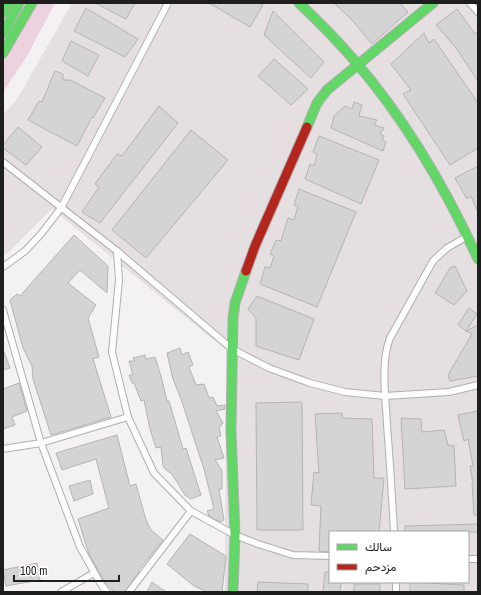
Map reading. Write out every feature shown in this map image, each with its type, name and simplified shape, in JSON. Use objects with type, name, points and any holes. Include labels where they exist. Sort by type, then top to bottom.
[{"type":"main road","points":[[3,13],[8,3]]},
{"type":"main road","points":[[3,34],[19,3]]},
{"type":"main road","points":[[3,53],[32,3]]},
{"type":"main road","points":[[299,3],[328,31],[358,64],[394,110],[417,144],[439,181],[468,236],[478,259]]},
{"type":"main road","points":[[233,592],[235,535],[231,430],[232,349],[235,303],[241,285],[255,246],[317,103],[327,90],[433,3]]},
{"type":"street","points":[[3,267],[41,234],[61,208],[168,3]]},
{"type":"street","points":[[470,3],[478,12]]},
{"type":"street","points":[[3,162],[117,251],[232,349],[288,376],[344,392],[385,396],[448,392],[478,385]]},
{"type":"street","points":[[394,531],[385,396],[384,358],[386,348],[390,338],[433,261],[447,248],[468,236]]},
{"type":"street","points":[[117,251],[119,280],[112,352],[128,417],[154,473],[191,511],[235,535],[258,544],[293,554],[329,556]]},
{"type":"street","points":[[3,310],[41,443],[80,547],[94,573],[107,592]]},
{"type":"street","points":[[3,449],[41,443],[128,417]]},
{"type":"street","points":[[129,592],[191,511]]},
{"type":"street","points":[[61,592],[94,573]]},
{"type":"shaded area","points":[[33,3],[55,3],[27,56],[3,92],[3,58]]},
{"type":"shaded area","points":[[72,3],[478,3],[478,592],[225,592],[226,350],[52,209],[10,251],[3,256],[3,115],[17,99]]},
{"type":"building","points":[[95,3],[135,3],[126,19]]},
{"type":"building","points":[[209,3],[259,3],[263,5],[250,27]]},
{"type":"building","points":[[334,3],[400,3],[408,12],[372,44],[353,21]]},
{"type":"building","points":[[86,8],[138,39],[125,57],[74,31]]},
{"type":"building","points":[[457,9],[475,34],[478,32],[478,81],[456,48],[436,25]]},
{"type":"building","points":[[273,11],[324,62],[311,78],[264,35]]},
{"type":"building","points":[[424,33],[429,43],[434,39],[478,103],[478,148],[450,165],[403,94],[411,90],[391,64]]},
{"type":"building","points":[[71,41],[99,55],[88,76],[62,61]]},
{"type":"building","points":[[274,59],[308,89],[291,105],[258,76]]},
{"type":"building","points":[[55,71],[63,74],[63,80],[70,80],[105,98],[93,118],[92,117],[77,146],[28,120],[39,101],[42,102]]},
{"type":"building","points":[[354,102],[362,105],[359,116],[377,120],[374,125],[384,128],[380,134],[384,136],[382,140],[386,142],[383,151],[331,128],[334,116],[345,106],[352,109]]},
{"type":"building","points":[[159,106],[178,123],[100,223],[82,212],[99,187],[95,184],[117,154],[122,156]]},
{"type":"building","points":[[18,127],[42,147],[26,165],[3,148],[3,145]]},
{"type":"building","points":[[191,130],[228,160],[146,258],[112,230]]},
{"type":"building","points":[[319,136],[379,160],[361,204],[305,179],[310,164],[314,166],[317,154],[313,152]]},
{"type":"building","points":[[478,166],[478,213],[471,196],[467,199],[455,178]]},
{"type":"building","points":[[299,189],[356,212],[317,307],[260,284],[265,267],[270,268],[274,256],[270,254],[276,240],[281,241],[288,218],[294,220],[298,206],[294,205]]},
{"type":"building","points":[[74,235],[108,266],[107,293],[80,270],[68,283],[96,305],[88,318],[99,357],[93,359],[111,417],[51,435],[33,379],[32,366],[23,348],[10,300],[17,294],[20,296]]},
{"type":"building","points":[[455,266],[467,291],[454,305],[435,293],[450,268]]},
{"type":"building","points":[[257,296],[314,319],[299,360],[256,346],[256,318],[248,309]]},
{"type":"building","points":[[469,308],[477,314],[466,331],[458,325]]},
{"type":"building","points":[[478,325],[478,376],[450,381],[448,375],[472,334],[466,331]]},
{"type":"building","points":[[180,348],[182,355],[188,352],[193,365],[189,367],[196,385],[204,384],[209,398],[213,397],[217,406],[225,405],[225,409],[216,411],[223,423],[219,428],[221,436],[217,437],[224,458],[215,460],[222,470],[222,489],[219,489],[224,520],[220,522],[209,516],[207,511],[214,509],[204,469],[173,379],[167,353]]},
{"type":"building","points":[[3,349],[10,368],[3,370]]},
{"type":"building","points":[[145,355],[146,359],[155,357],[167,401],[169,401],[183,449],[186,448],[201,495],[191,499],[185,495],[172,474],[163,466],[161,447],[156,448],[150,429],[144,400],[141,401],[129,375],[133,375],[129,361],[135,361],[133,358]]},
{"type":"building","points":[[19,383],[27,411],[12,417],[15,425],[3,429],[3,389]]},
{"type":"building","points":[[302,402],[303,530],[257,530],[256,403]]},
{"type":"building","points":[[478,411],[478,515],[474,515],[473,483],[470,466],[473,466],[468,439],[464,441],[458,415]]},
{"type":"building","points":[[342,413],[342,418],[372,419],[374,478],[384,478],[379,531],[329,531],[329,552],[319,551],[321,506],[311,505],[314,472],[319,473],[315,414]]},
{"type":"building","points":[[401,418],[421,419],[422,432],[444,430],[448,445],[454,446],[456,486],[405,489]]},
{"type":"building","points":[[117,435],[130,486],[136,484],[146,520],[151,530],[163,540],[138,571],[139,572],[125,592],[114,592],[104,581],[89,554],[78,519],[109,508],[96,459],[62,470],[56,453]]},
{"type":"building","points":[[90,480],[93,494],[74,501],[69,486]]},
{"type":"building","points":[[478,524],[478,532],[405,531],[405,526]]},
{"type":"building","points":[[190,534],[226,556],[222,592],[207,592],[194,586],[167,564]]},
{"type":"building","points":[[37,563],[40,580],[6,586],[3,570]]},
{"type":"building","points":[[325,572],[329,572],[329,583],[341,583],[340,592],[323,592]]},
{"type":"building","points":[[152,582],[166,592],[147,592]]},
{"type":"building","points":[[258,582],[308,584],[308,592],[257,592]]},
{"type":"building","points":[[410,583],[464,585],[464,592],[410,592]]},
{"type":"building","points":[[354,584],[380,584],[380,592],[354,592]]},
{"type":"traffic: fast","points":[[3,13],[8,3]]},
{"type":"traffic: fast","points":[[3,34],[19,3]]},
{"type":"traffic: fast","points":[[3,53],[32,3]]},
{"type":"traffic: fast","points":[[299,3],[348,53],[391,106],[438,180],[478,259]]},
{"type":"traffic: fast","points":[[307,127],[317,103],[327,90],[433,3]]},
{"type":"traffic: fast","points":[[233,592],[235,535],[231,430],[233,318],[235,303],[246,271]]},
{"type":"traffic: jam","points":[[246,271],[255,246],[307,127]]}]
